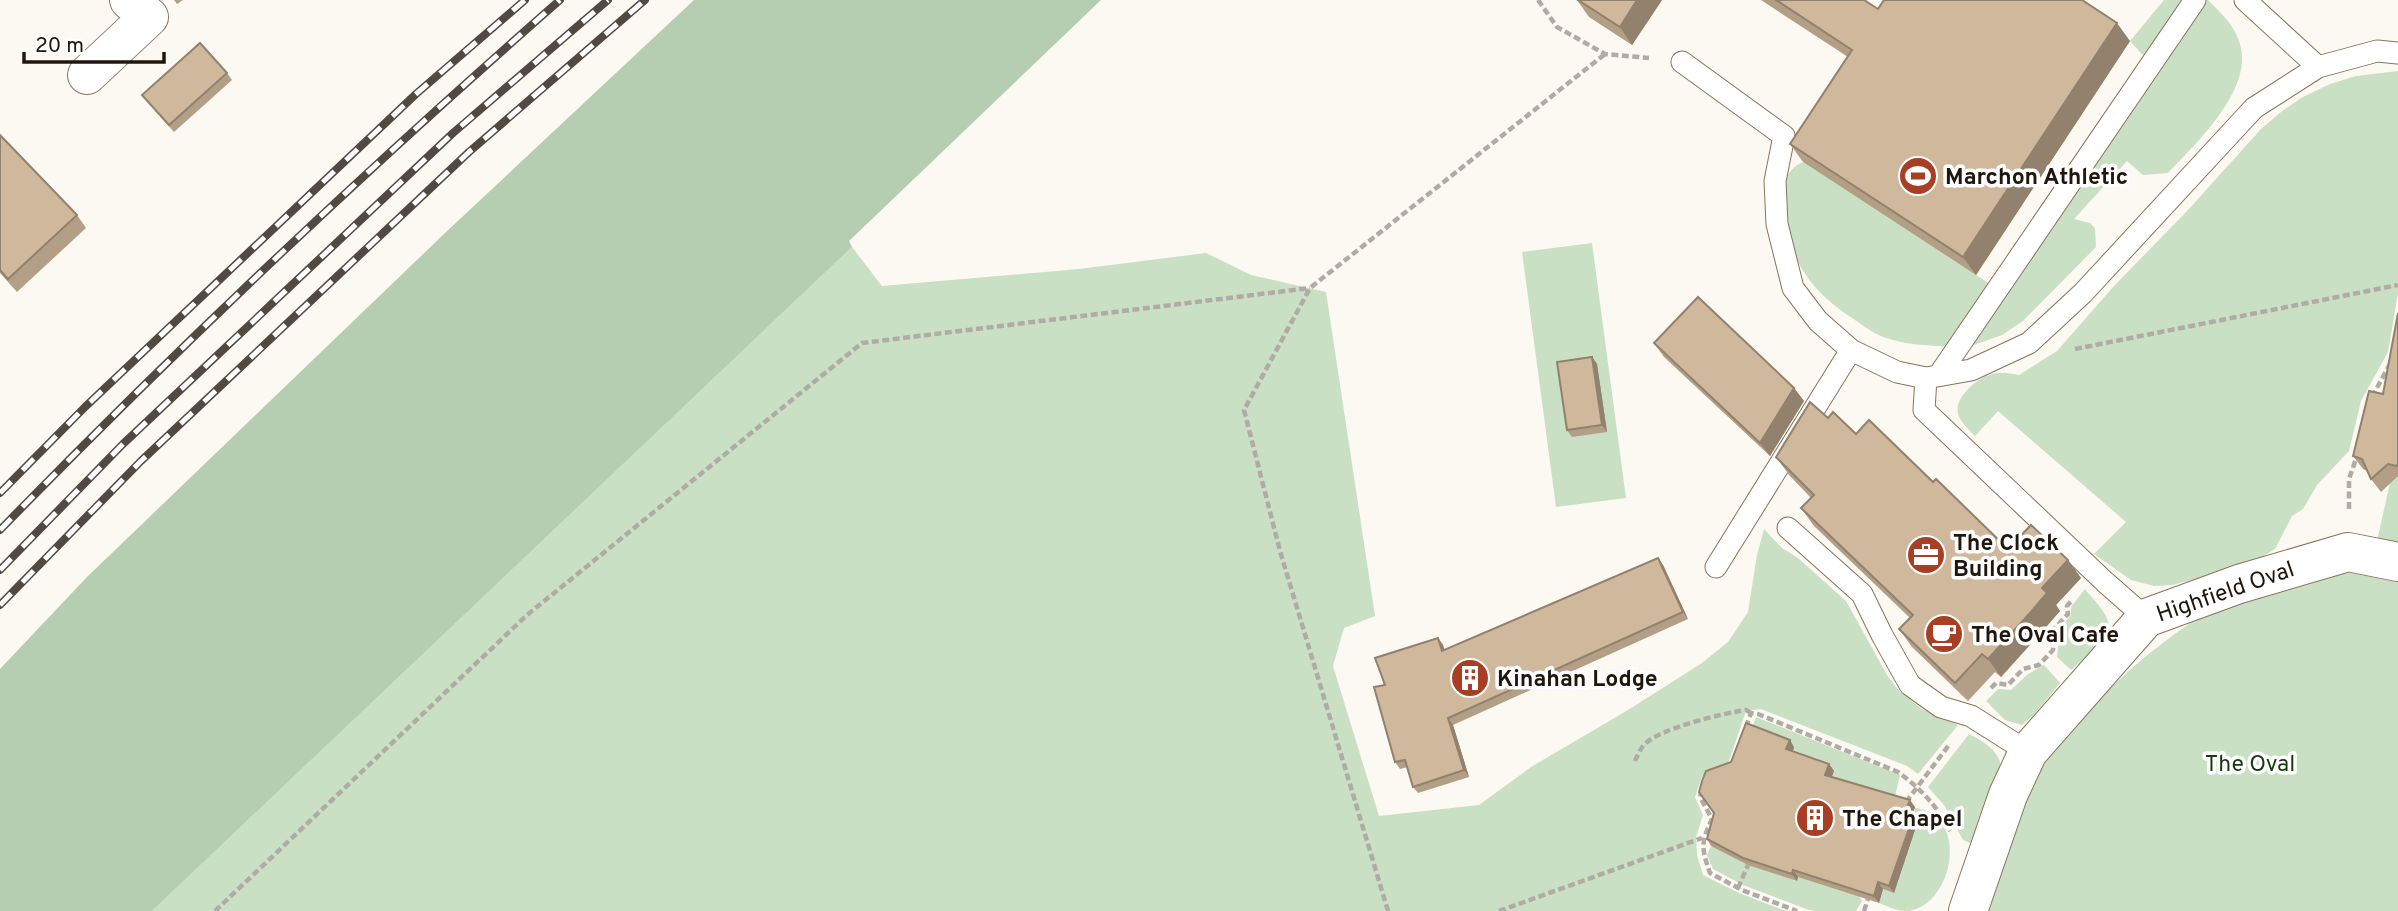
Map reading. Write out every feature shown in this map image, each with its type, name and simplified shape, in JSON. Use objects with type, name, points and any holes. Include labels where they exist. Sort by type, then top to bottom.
[{"type":"street","points":[[87,75],[139,9]]},
{"type":"street","name":"Highfield Oval","points":[[1968,911],[2007,795],[2028,752],[2146,618],[2239,584],[2348,552],[2398,562]]},
{"type":"lane","points":[[2146,618],[1924,410],[1932,377],[2195,0]]},
{"type":"lane","points":[[2245,0],[2318,67]]},
{"type":"lane","points":[[1682,62],[1784,136],[1775,181],[1777,224],[1793,288],[1818,321],[1851,350],[1897,372],[1932,377],[1971,370],[2029,343],[2094,281],[2254,108],[2318,67],[2377,51],[2398,53]]},
{"type":"lane","points":[[1716,567],[1851,350]]},
{"type":"lane","points":[[1788,527],[1862,594],[1910,685],[1941,708],[1971,716],[2028,752]]},
{"type":"path","points":[[1538,0],[1557,27],[1605,54],[1682,62]]},
{"type":"path","points":[[1388,911],[1280,551],[1244,410],[1310,288],[1605,54]]},
{"type":"path","points":[[2073,349],[2398,285]]},
{"type":"path","points":[[215,911],[527,615],[862,343],[1310,288]]},
{"type":"path","points":[[2369,409],[2371,398],[2392,361]]},
{"type":"path","points":[[2348,552],[2349,479],[2358,454]]},
{"type":"path","points":[[1905,804],[1971,716],[1977,702],[1996,683],[2008,685],[2023,669],[2039,665],[2053,650],[2056,628],[2068,614],[2067,606],[2096,573]]},
{"type":"path","points":[[1635,761],[1644,744],[1666,733],[1702,719],[1746,710],[1898,772],[1916,786],[1942,815],[1955,841],[1985,861]]},
{"type":"path","points":[[1742,739],[1751,713]]},
{"type":"path","points":[[1703,787],[1700,797],[1712,819],[1718,822]]},
{"type":"path","points":[[1712,819],[1702,838],[1703,853],[1710,873],[1738,888],[1797,911]]},
{"type":"path","points":[[1499,911],[1702,838]]},
{"type":"path","points":[[1738,888],[1748,865]]},
{"type":"path","points":[[1864,911],[1868,899]]},
{"type":"green space","points":[[694,0],[1101,0],[849,241],[852,247],[152,911],[0,911],[0,669],[87,577],[445,233]]},
{"type":"green space","points":[[2164,0],[2208,0],[2227,20],[2236,34],[2242,52],[2241,71],[2234,91],[2210,128],[2168,173],[2143,175],[2127,161],[2074,219],[2090,223],[2095,228],[2096,247],[2023,321],[2002,335],[1971,346],[2055,220],[2159,73],[2130,41]]},
{"type":"green space","points":[[2398,71],[2398,293],[2388,352],[2361,401],[2349,451],[2317,485],[2303,509],[2292,516],[2275,549],[2249,565],[2172,585],[2154,586],[2131,580],[2094,554],[2126,522],[1998,411],[1975,436],[1958,414],[1962,396],[1974,383],[1989,375],[2019,375],[2057,351],[2261,129],[2281,112],[2301,98],[2330,84],[2356,76]]},
{"type":"green space","points":[[1803,162],[1990,284],[1946,347],[1888,339],[1839,309],[1814,286],[1797,259],[1784,207],[1783,194],[1788,175]]},
{"type":"green space","points":[[1592,243],[1626,498],[1556,507],[1522,252]]},
{"type":"green space","points":[[852,247],[882,286],[1079,269],[1206,253],[1251,275],[1326,292],[1375,616],[1344,628],[1333,666],[1379,816],[1479,805],[1531,767],[1702,663],[1728,642],[1748,612],[1764,529],[1782,548],[1798,558],[1846,601],[1887,675],[1899,691],[1922,709],[1958,725],[1918,774],[1907,766],[1761,709],[1746,711],[1729,761],[1702,776],[1695,797],[1703,815],[1696,837],[1697,855],[1703,875],[1739,893],[1786,911],[152,911]]},
{"type":"green space","points":[[2397,477],[2398,545],[2377,541],[2390,483]]},
{"type":"green space","name":"The Oval","points":[[2361,571],[2398,576],[2398,911],[1988,911],[2021,813],[2038,775],[2062,739],[2125,674],[2173,635],[2217,608],[2269,590]]},
{"type":"green space","points":[[2085,589],[2104,612],[2109,632],[2106,639],[2071,670],[2057,657],[2060,628],[2071,615],[2071,607]]},
{"type":"green space","points":[[2044,665],[2060,683],[2033,716],[2022,725],[2005,720],[1986,701],[1998,689],[2011,690],[2028,674]]},
{"type":"green space","points":[[1756,717],[1900,775],[1894,801],[1827,790],[1833,771],[1791,756],[1751,730]]},
{"type":"green space","points":[[1969,734],[1993,750],[2000,766],[1995,788],[1973,844],[1963,840],[1944,805],[1928,787]]},
{"type":"green space","points":[[1914,807],[1930,812],[1942,823],[1948,837],[1950,853],[1948,869],[1932,898],[1920,907],[1902,911],[1879,903],[1883,889],[1894,893],[1917,825],[1909,822]]},
{"type":"green space","points":[[1711,846],[1796,881],[1803,863],[1859,896],[1862,901],[1856,911],[1806,909],[1743,885],[1713,869],[1707,855]]},
{"type":"building","points":[[1578,0],[1637,0],[1620,27]]},
{"type":"building","points":[[1776,0],[1864,0],[1878,9],[1884,0],[2082,0],[2117,23],[1963,257],[1790,144],[1852,50]]},
{"type":"building","points":[[200,43],[227,73],[169,125],[142,95]]},
{"type":"building","points":[[0,135],[77,215],[8,279],[0,270]]},
{"type":"building","points":[[1698,297],[1794,388],[1760,443],[1654,343]]},
{"type":"building","points":[[2398,313],[2398,464],[2388,464],[2371,479],[2362,459],[2353,456],[2369,391],[2383,394]]},
{"type":"building","points":[[1592,357],[1602,425],[1567,430],[1557,362]]},
{"type":"building","name":"The Clock Building","points":[[1810,402],[1828,418],[1833,412],[1856,434],[1869,420],[1933,482],[1936,479],[2008,549],[2031,525],[2068,560],[2042,588],[2047,593],[1988,659],[1982,654],[1955,683],[1899,629],[1913,615],[1801,508],[1814,495],[1776,457]]},
{"type":"building","name":"Kinahan Lodge","points":[[1658,558],[1683,612],[1448,718],[1464,770],[1413,787],[1405,760],[1395,762],[1374,687],[1385,685],[1375,658],[1438,638],[1442,651]]},
{"type":"building","name":"The Chapel","points":[[1746,723],[1790,740],[1786,749],[1829,764],[1825,775],[1910,800],[1904,815],[1913,817],[1889,886],[1878,882],[1874,896],[1793,870],[1792,874],[1743,858],[1707,839],[1714,813],[1699,792],[1702,781],[1706,771],[1731,762]]},
{"type":"railway","points":[[0,493],[85,407],[416,94],[525,0]]},
{"type":"railway","points":[[0,530],[136,393],[275,259],[416,128],[560,0]]},
{"type":"railway","points":[[0,570],[123,444],[453,133],[608,0]]},
{"type":"railway","points":[[0,605],[141,461],[469,152],[645,0]]},
{"type":"place","name":"Marchon Athletic","points":[[1918,176]]},
{"type":"place","name":"The Clock Building","points":[[1926,555]]},
{"type":"place","name":"The Oval Cafe","points":[[1944,634]]},
{"type":"place","name":"Kinahan Lodge","points":[[1470,678]]},
{"type":"place","name":"The Chapel","points":[[1815,818]]}]
